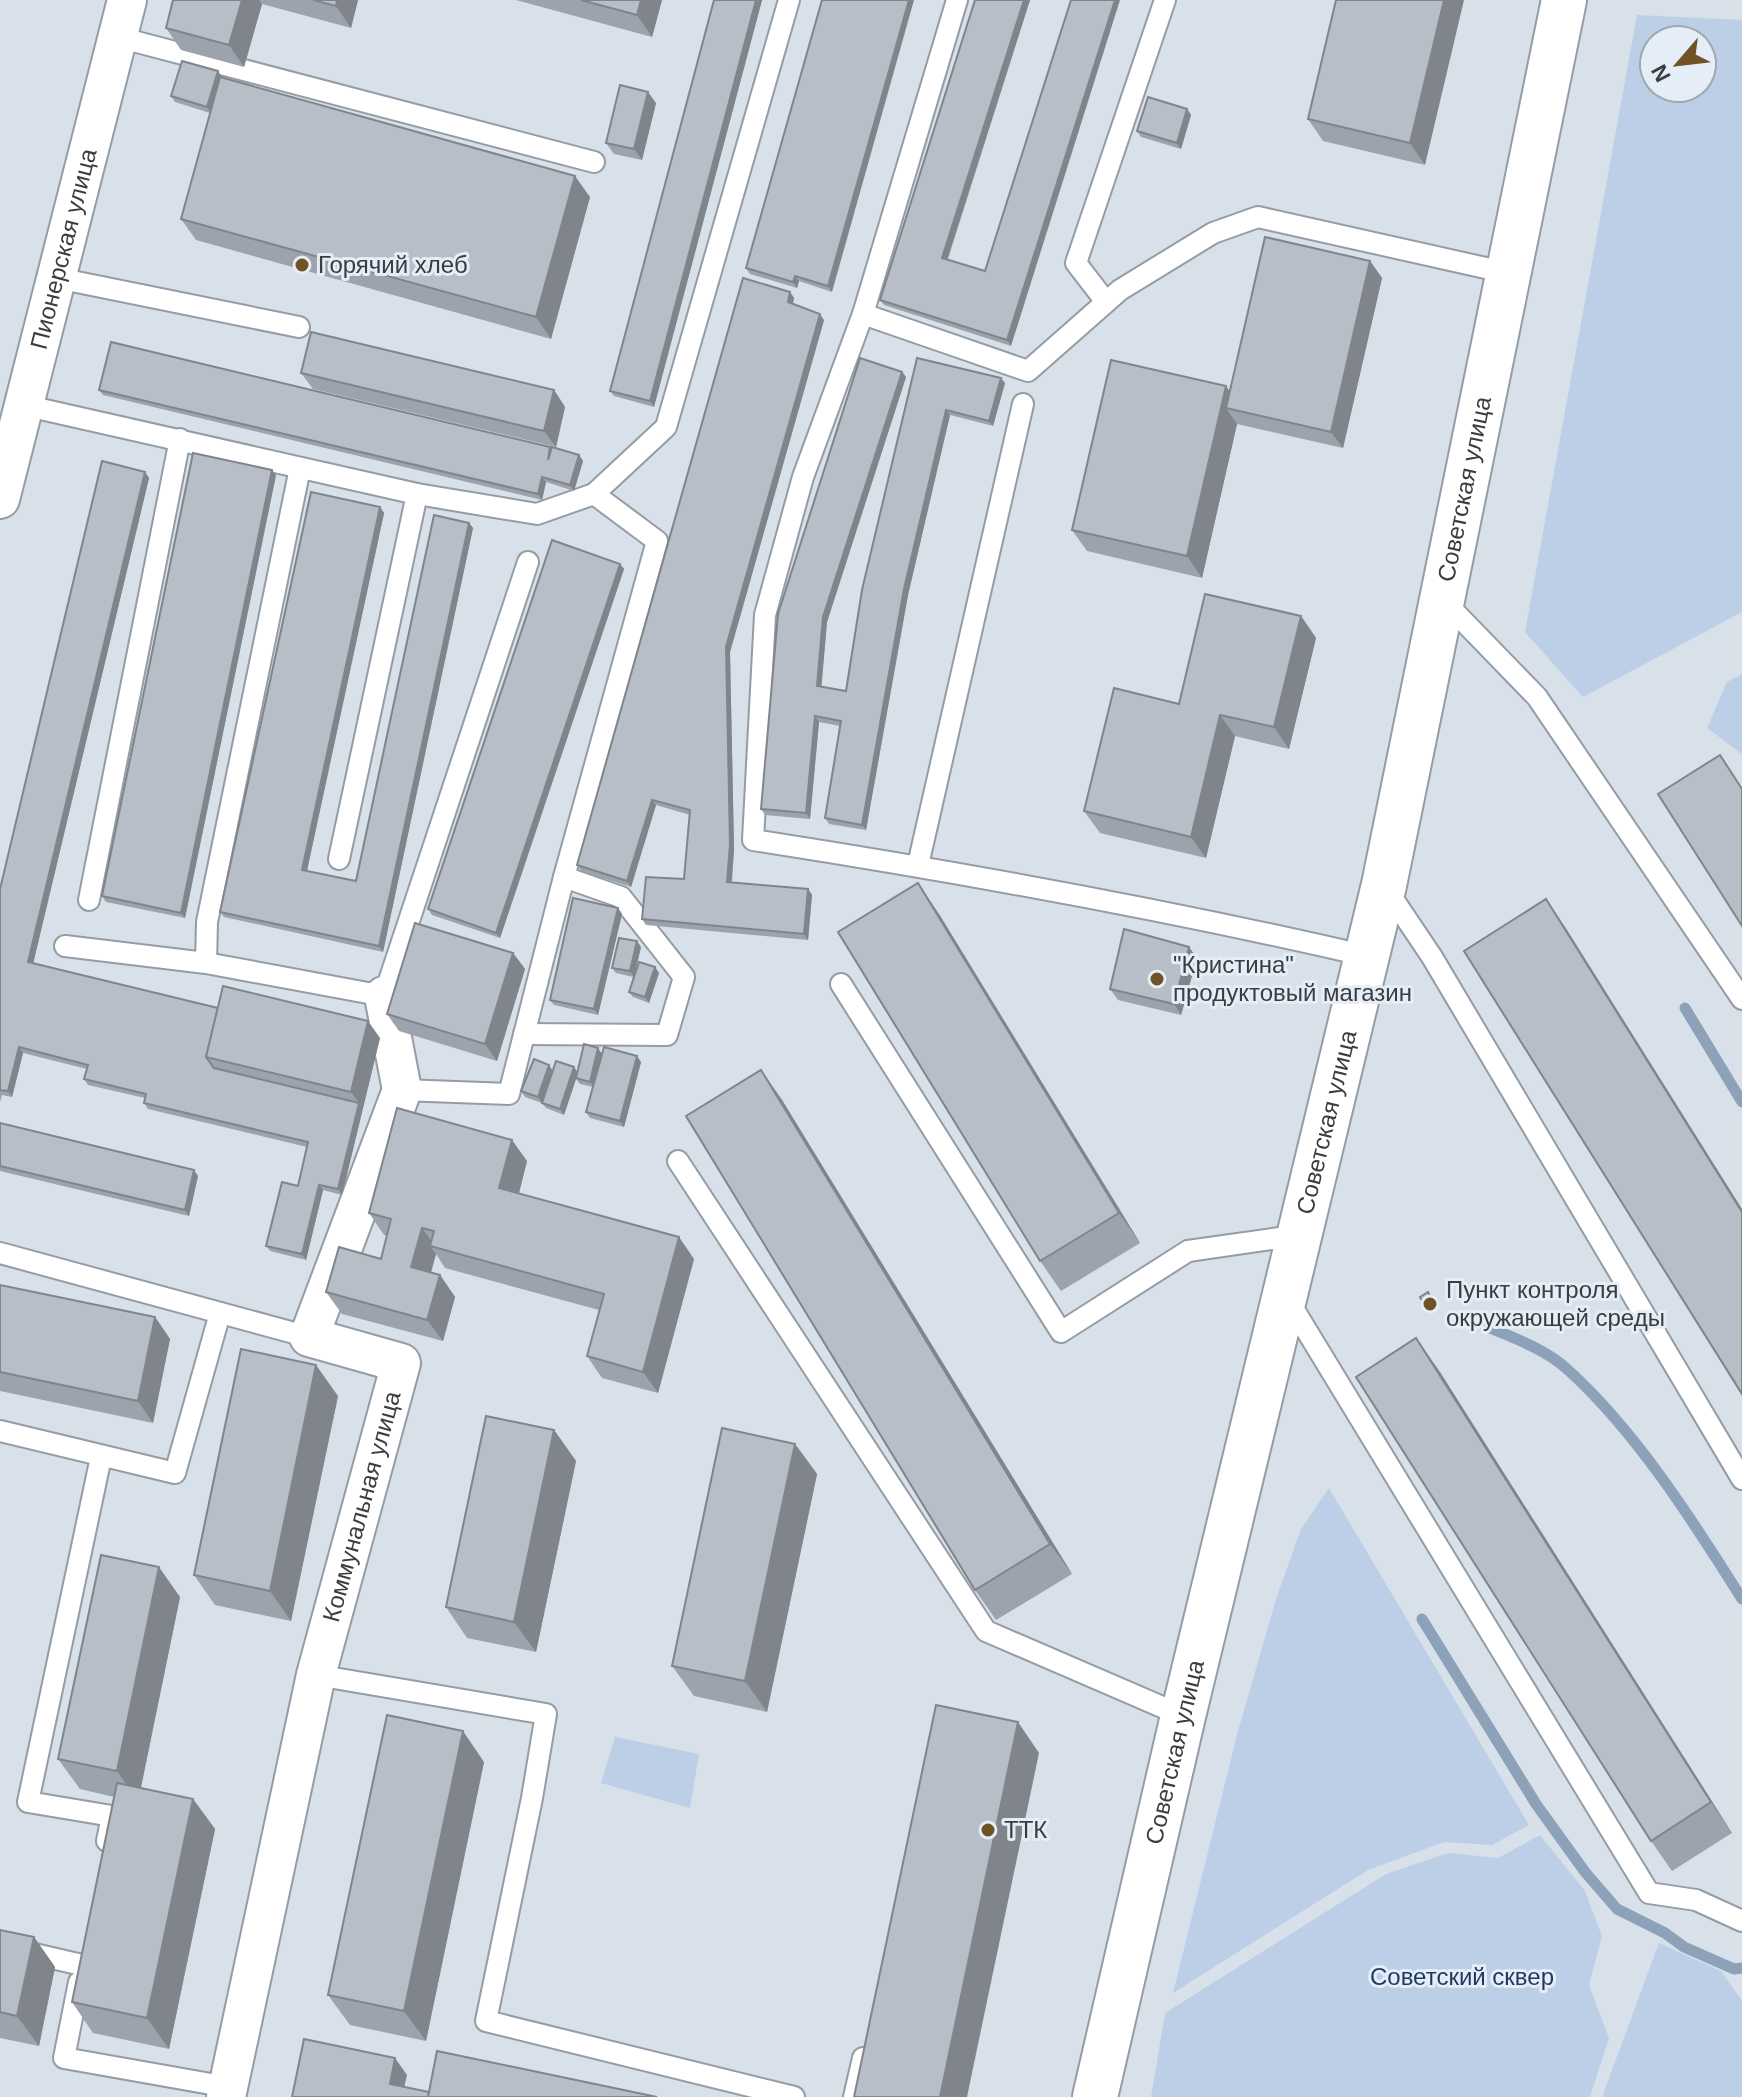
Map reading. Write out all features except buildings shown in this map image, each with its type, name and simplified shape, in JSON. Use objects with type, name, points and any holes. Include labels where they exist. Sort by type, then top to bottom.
[{"type":"street","name":"Пионерская улица","points":[[0,499],[127,0]]},
{"type":"street","name":"Советская улица","points":[[1095,2097],[1183,1716],[1384,885],[1564,0]]},
{"type":"street","points":[[309,1337],[402,1090],[384,996]]},
{"type":"street","name":"Коммунальная улица","points":[[227,2092],[316,1675],[401,1363],[309,1337]]},
{"type":"lane","points":[[23,405],[417,494],[537,514],[594,494],[666,427],[789,0]]},
{"type":"lane","points":[[957,0],[863,314],[803,477],[765,615],[753,840],[918,865],[1367,956]]},
{"type":"lane","points":[[1106,302],[1076,263],[1165,0]]},
{"type":"lane","points":[[118,37],[594,162]]},
{"type":"lane","points":[[863,314],[1028,371],[1106,302],[1213,233],[1258,217],[1508,273]]},
{"type":"lane","points":[[57,278],[299,327]]},
{"type":"lane","points":[[918,865],[1023,404]]},
{"type":"lane","points":[[89,900],[180,439]]},
{"type":"lane","points":[[206,963],[207,922],[300,468]]},
{"type":"lane","points":[[339,859],[417,494]]},
{"type":"lane","points":[[402,1090],[509,1094],[564,877],[657,541],[594,494]]},
{"type":"lane","points":[[65,946],[206,963],[384,996],[528,562]]},
{"type":"lane","points":[[1442,599],[1537,697],[1742,999]]},
{"type":"lane","points":[[524,1034],[667,1035],[684,977],[621,897],[564,877]]},
{"type":"lane","points":[[1384,885],[1432,957],[1742,1479]]},
{"type":"lane","points":[[841,984],[1061,1332],[1188,1251],[1301,1235]]},
{"type":"lane","points":[[678,1161],[986,1631],[1183,1716]]},
{"type":"lane","points":[[0,1253],[309,1337]]},
{"type":"lane","points":[[1286,1297],[1649,1893],[1696,1900],[1742,1921]]},
{"type":"lane","points":[[0,1431],[175,1473],[220,1313]]},
{"type":"lane","points":[[101,1457],[28,1802],[112,1816],[103,1860]]},
{"type":"lane","points":[[316,1675],[546,1714],[486,2021],[794,2097]]},
{"type":"lane","points":[[0,1946],[84,1957],[64,2058],[227,2092]]},
{"type":"lane","points":[[854,2097],[868,2037]]},
{"type":"green space","points":[[1637,15],[1742,20],[1742,612],[1583,697],[1525,632]]},
{"type":"green space","points":[[1742,674],[1742,754],[1707,728],[1727,682]]},
{"type":"green space","points":[[1329,1488],[1529,1825],[1492,1845],[1444,1842],[1368,1870],[1173,1993],[1238,1731],[1277,1596],[1301,1529]]},
{"type":"green space","points":[[615,1737],[699,1754],[690,1808],[601,1783]]},
{"type":"green space","name":"Советский сквер","points":[[1540,1835],[1585,1891],[1602,1936],[1589,1985],[1609,2038],[1590,2097],[1151,2097],[1165,2013],[1386,1874],[1448,1853],[1498,1858]]},
{"type":"green space","points":[[1659,1943],[1721,1971],[1742,2001],[1742,2097],[1602,2097]]},
{"type":"waterway","points":[[1685,1008],[1742,1102]]},
{"type":"waterway","points":[[1485,1326],[1549,1355],[1592,1393],[1662,1478],[1742,1599]]},
{"type":"waterway","points":[[1422,1619],[1536,1804],[1585,1872],[1617,1909],[1665,1933],[1684,1947],[1734,1969],[1742,1968]]},
{"type":"place","name":"Горячий хлеб","points":[[302,265]]},
{"type":"place","name":"\"Кристина\" продуктовый магазин","points":[[1157,979]]},
{"type":"place","name":"Пункт контроля окружающей среды","points":[[1430,1304]]},
{"type":"place","name":"ТТК","points":[[988,1830]]}]
